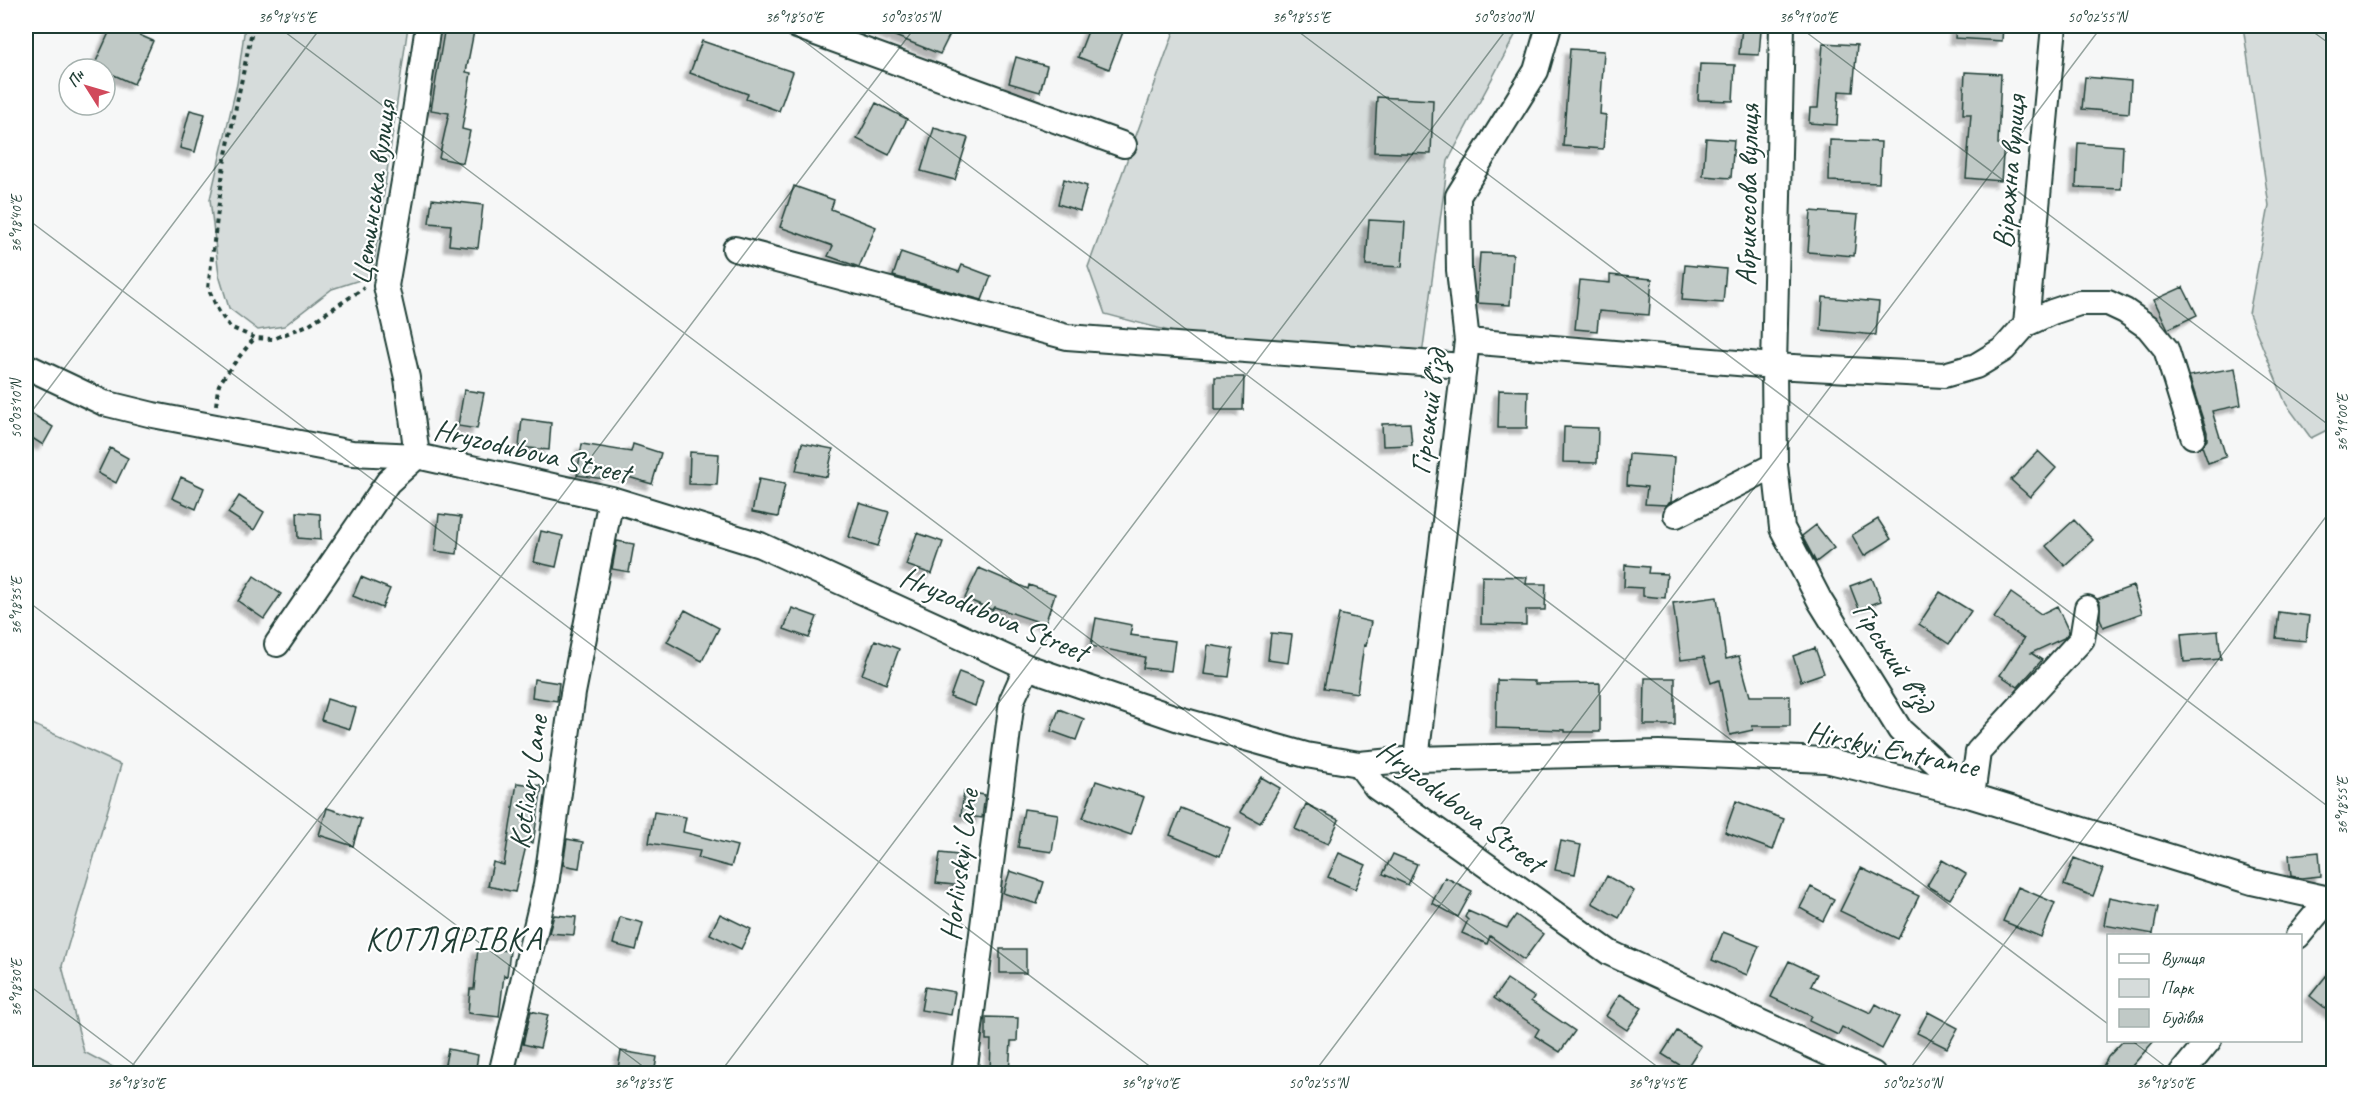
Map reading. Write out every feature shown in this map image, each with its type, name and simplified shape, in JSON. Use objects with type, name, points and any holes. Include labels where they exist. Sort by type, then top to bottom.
[{"type":"street","name":"Цетинська вулиця","points":[[417,456],[407,378],[386,286],[428,26]]},
{"type":"street","points":[[797,26],[1124,145]]},
{"type":"street","points":[[1467,341],[1459,270],[1458,196],[1536,72],[1549,26]]},
{"type":"street","name":"Абрикосова вулиця","points":[[1774,366],[1782,26]]},
{"type":"street","name":"Віражна вулиця","points":[[2026,324],[2054,26]]},
{"type":"street","points":[[735,249],[1067,337],[1463,366]]},
{"type":"street","points":[[2026,324],[2079,303],[2108,303],[2125,311],[2148,327],[2166,350],[2193,436]]},
{"type":"street","name":"Гірський в'їзд","points":[[1416,759],[1467,341],[1774,366],[1944,375],[1976,366],[1995,355],[2004,349],[2026,324]]},
{"type":"street","name":"Hryzodubova Street","points":[[26,366],[104,403],[204,425],[352,453],[417,456],[611,499],[760,545],[1027,667],[1205,726],[1306,755],[1359,764],[1376,788],[1610,953],[1873,1074]]},
{"type":"street","name":"Гірський в'їзд","points":[[1774,366],[1775,465],[1782,528],[1820,601],[1900,730],[1972,796]]},
{"type":"street","points":[[277,644],[388,482],[417,456]]},
{"type":"street","points":[[1676,516],[1775,465]]},
{"type":"street","name":"Kotliary Lane","points":[[501,1074],[546,885],[573,693],[611,499]]},
{"type":"street","points":[[1972,796],[1978,752],[2082,639],[2087,608]]},
{"type":"street","name":"Horlivskyi Lane","points":[[964,1074],[1012,700],[1027,667]]},
{"type":"street","name":"Hirskyi Entrance","points":[[1359,764],[1416,759],[1659,753],[1826,760],[1972,796],[2252,882],[2331,899]]},
{"type":"street","points":[[2300,934],[2331,899]]},
{"type":"street","points":[[2181,1074],[2208,1042]]},
{"type":"path","points":[[253,26],[224,164],[207,288],[218,310],[230,327],[255,338],[273,339],[308,325],[360,290],[370,286],[386,286]]},
{"type":"path","points":[[204,425],[213,415],[219,384],[236,364],[249,342],[255,338]]},
{"type":"green space","points":[[245,26],[408,26],[372,276],[332,289],[284,326],[258,330],[229,308],[219,275],[210,199],[237,84]]},
{"type":"green space","points":[[1176,26],[1520,26],[1448,161],[1422,355],[1252,353],[1105,314],[1088,267]]},
{"type":"green space","points":[[2243,26],[2333,26],[2333,427],[2311,438],[2286,404],[2249,314],[2269,206]]},
{"type":"green space","points":[[26,721],[121,765],[62,966],[84,1052],[124,1073],[26,1073]]},
{"type":"building","points":[[112,26],[119,26],[153,41],[134,84],[117,76],[117,57],[98,57]]},
{"type":"building","points":[[445,26],[475,26],[466,72],[471,73],[462,129],[470,131],[463,163],[439,158],[449,113],[431,110]]},
{"type":"building","points":[[870,26],[954,26],[940,54]]},
{"type":"building","points":[[1090,26],[1106,26],[1123,32],[1109,69],[1078,57]]},
{"type":"building","points":[[1956,26],[2003,26],[2002,41],[1955,38]]},
{"type":"building","points":[[1742,28],[1761,30],[1759,55],[1739,54]]},
{"type":"building","points":[[702,41],[793,72],[779,111],[746,99],[748,94],[690,73]]},
{"type":"building","points":[[1823,43],[1857,45],[1853,92],[1839,91],[1837,125],[1809,123],[1810,108],[1818,108]]},
{"type":"building","points":[[1570,49],[1604,51],[1600,114],[1606,115],[1603,149],[1563,146]]},
{"type":"building","points":[[1016,57],[1047,66],[1040,92],[1009,83]]},
{"type":"building","points":[[1700,64],[1735,65],[1733,101],[1698,100]]},
{"type":"building","points":[[1965,72],[2001,74],[1998,144],[2004,144],[2001,181],[1966,178],[1971,114],[1963,114]]},
{"type":"building","points":[[2085,77],[2131,81],[2129,113],[2082,109]]},
{"type":"building","points":[[1377,97],[1433,100],[1431,154],[1374,152]]},
{"type":"building","points":[[876,103],[907,119],[889,155],[857,139]]},
{"type":"building","points":[[190,110],[205,114],[195,152],[180,148]]},
{"type":"building","points":[[934,128],[968,138],[955,180],[921,171]]},
{"type":"building","points":[[1706,138],[1734,140],[1731,178],[1703,176]]},
{"type":"building","points":[[1830,140],[1881,142],[1879,183],[1829,181]]},
{"type":"building","points":[[2078,143],[2123,146],[2121,189],[2076,187]]},
{"type":"building","points":[[1064,179],[1087,186],[1080,211],[1058,204]]},
{"type":"building","points":[[794,186],[834,200],[831,209],[876,227],[859,267],[828,256],[833,246],[780,227]]},
{"type":"building","points":[[432,199],[483,205],[478,248],[449,245],[451,225],[429,223]]},
{"type":"building","points":[[1811,211],[1858,215],[1854,256],[1808,252]]},
{"type":"building","points":[[1369,220],[1405,222],[1402,267],[1366,265]]},
{"type":"building","points":[[901,252],[959,272],[962,265],[991,276],[982,300],[893,276]]},
{"type":"building","points":[[1480,253],[1513,254],[1510,305],[1477,303]]},
{"type":"building","points":[[1685,265],[1726,269],[1723,303],[1682,300]]},
{"type":"building","points":[[1610,275],[1652,279],[1649,315],[1599,311],[1597,331],[1575,329],[1580,280],[1610,283]]},
{"type":"building","points":[[2183,287],[2197,315],[2168,329],[2154,300]]},
{"type":"building","points":[[1823,297],[1879,302],[1876,335],[1821,330]]},
{"type":"building","points":[[2235,368],[2241,405],[2212,411],[2226,457],[2208,463],[2202,446],[2207,440],[2207,432],[2189,376]]},
{"type":"building","points":[[1215,377],[1244,377],[1243,410],[1215,410]]},
{"type":"building","points":[[464,390],[484,393],[477,429],[458,426]]},
{"type":"building","points":[[1499,390],[1528,391],[1527,428],[1498,428]]},
{"type":"building","points":[[26,410],[53,427],[43,445],[26,434]]},
{"type":"building","points":[[522,419],[551,423],[549,450],[519,447]]},
{"type":"building","points":[[1410,423],[1412,445],[1383,446],[1382,424]]},
{"type":"building","points":[[1564,427],[1598,428],[1597,463],[1563,462]]},
{"type":"building","points":[[802,443],[833,449],[827,477],[796,471]]},
{"type":"building","points":[[582,444],[631,452],[633,444],[661,453],[652,484],[605,470],[604,479],[577,475]]},
{"type":"building","points":[[110,448],[128,458],[116,483],[98,473]]},
{"type":"building","points":[[2038,451],[2056,468],[2030,497],[2011,480]]},
{"type":"building","points":[[690,452],[719,454],[717,485],[689,484]]},
{"type":"building","points":[[1629,454],[1674,457],[1671,502],[1666,505],[1645,504],[1647,487],[1627,485]]},
{"type":"building","points":[[181,477],[204,488],[196,509],[172,498]]},
{"type":"building","points":[[759,479],[785,484],[778,517],[752,512]]},
{"type":"building","points":[[239,496],[264,512],[254,530],[228,513]]},
{"type":"building","points":[[859,503],[889,512],[878,546],[849,537]]},
{"type":"building","points":[[297,512],[320,514],[321,540],[298,538]]},
{"type":"building","points":[[439,514],[461,517],[457,554],[435,551]]},
{"type":"building","points":[[1878,519],[1891,539],[1864,556],[1852,535]]},
{"type":"building","points":[[2074,520],[2093,540],[2065,566],[2046,546]]},
{"type":"building","points":[[1816,525],[1834,548],[1816,562],[1802,536]]},
{"type":"building","points":[[541,531],[563,536],[556,567],[534,562]]},
{"type":"building","points":[[917,533],[943,542],[932,574],[906,565]]},
{"type":"building","points":[[617,541],[634,544],[629,572],[612,569]]},
{"type":"building","points":[[1625,565],[1649,567],[1648,573],[1667,574],[1665,598],[1643,596],[1643,588],[1624,587]]},
{"type":"building","points":[[979,568],[1028,589],[1029,585],[1055,594],[1045,624],[994,607],[992,610],[965,598]]},
{"type":"building","points":[[254,576],[281,594],[264,619],[238,601]]},
{"type":"building","points":[[1482,576],[1527,577],[1526,584],[1546,584],[1545,610],[1526,610],[1526,625],[1481,624]]},
{"type":"building","points":[[361,577],[390,589],[382,608],[353,596]]},
{"type":"building","points":[[1872,578],[1881,601],[1859,609],[1850,586]]},
{"type":"building","points":[[2133,586],[2142,613],[2103,627],[2100,618],[2100,603],[2097,599]]},
{"type":"building","points":[[1940,592],[1971,611],[1949,644],[1919,624]]},
{"type":"building","points":[[2011,593],[2041,614],[2057,606],[2069,632],[2064,638],[2031,653],[2042,660],[2018,687],[2000,675],[2024,639],[1994,618]]},
{"type":"building","points":[[1717,597],[1726,659],[1739,656],[1750,696],[1790,696],[1790,726],[1752,726],[1753,730],[1730,735],[1719,680],[1711,683],[1704,657],[1681,660],[1673,603]]},
{"type":"building","points":[[792,608],[817,617],[809,638],[784,629]]},
{"type":"building","points":[[685,610],[719,628],[702,661],[667,642]]},
{"type":"building","points":[[2279,612],[2309,616],[2306,641],[2276,638]]},
{"type":"building","points":[[1339,614],[1371,622],[1366,646],[1364,645],[1357,693],[1324,688]]},
{"type":"building","points":[[1096,618],[1132,625],[1130,635],[1175,641],[1171,671],[1143,668],[1145,657],[1091,646]]},
{"type":"building","points":[[2218,631],[2221,659],[2184,662],[2181,634]]},
{"type":"building","points":[[1271,633],[1292,635],[1288,663],[1268,660]]},
{"type":"building","points":[[875,640],[899,649],[886,684],[862,674]]},
{"type":"building","points":[[1208,645],[1233,649],[1229,677],[1204,674]]},
{"type":"building","points":[[1815,648],[1824,673],[1801,681],[1793,656]]},
{"type":"building","points":[[959,672],[983,681],[975,706],[950,697]]},
{"type":"building","points":[[1645,678],[1675,678],[1675,725],[1644,725]]},
{"type":"building","points":[[534,679],[559,683],[557,701],[532,697]]},
{"type":"building","points":[[1497,680],[1535,681],[1535,684],[1600,683],[1600,732],[1496,728]]},
{"type":"building","points":[[327,699],[356,708],[350,729],[321,720]]},
{"type":"building","points":[[1059,709],[1084,719],[1076,740],[1051,731]]},
{"type":"building","points":[[1261,777],[1280,788],[1260,823],[1240,812]]},
{"type":"building","points":[[1096,781],[1144,797],[1131,835],[1083,818]]},
{"type":"building","points":[[517,783],[542,786],[533,843],[527,842],[515,892],[488,886],[493,862],[504,865]]},
{"type":"building","points":[[964,792],[985,795],[982,818],[961,815]]},
{"type":"building","points":[[1736,801],[1784,819],[1773,850],[1725,832]]},
{"type":"building","points":[[1306,804],[1339,820],[1328,844],[1295,829]]},
{"type":"building","points":[[327,808],[361,819],[353,846],[319,835]]},
{"type":"building","points":[[1181,808],[1231,828],[1220,856],[1170,835]]},
{"type":"building","points":[[1024,809],[1058,814],[1052,852],[1018,847]]},
{"type":"building","points":[[654,812],[686,817],[683,832],[737,846],[731,867],[698,858],[700,851],[649,843]]},
{"type":"building","points":[[567,839],[583,842],[579,868],[563,865]]},
{"type":"building","points":[[1561,841],[1581,845],[1575,874],[1555,870]]},
{"type":"building","points":[[2319,852],[2321,876],[2301,878],[2291,876],[2289,855]]},
{"type":"building","points":[[940,853],[967,856],[963,886],[936,883]]},
{"type":"building","points":[[1339,853],[1366,865],[1355,889],[1328,877]]},
{"type":"building","points":[[1393,854],[1417,864],[1408,885],[1383,874]]},
{"type":"building","points":[[2074,858],[2103,869],[2093,896],[2064,885]]},
{"type":"building","points":[[1942,860],[1966,874],[1950,899],[1927,886]]},
{"type":"building","points":[[1861,868],[1919,896],[1898,939],[1840,911]]},
{"type":"building","points":[[1010,871],[1044,882],[1037,904],[1003,893]]},
{"type":"building","points":[[1607,876],[1634,891],[1619,918],[1592,903]]},
{"type":"building","points":[[1445,877],[1472,891],[1458,917],[1432,903]]},
{"type":"building","points":[[1811,887],[1834,899],[1823,921],[1800,908]]},
{"type":"building","points":[[2018,887],[2055,903],[2041,937],[2003,921]]},
{"type":"building","points":[[2109,897],[2158,907],[2153,934],[2104,925]]},
{"type":"building","points":[[1468,911],[1507,928],[1516,915],[1543,934],[1524,960],[1490,936],[1487,944],[1462,933],[1468,920],[1465,917]]},
{"type":"building","points":[[720,914],[751,929],[741,949],[710,934]]},
{"type":"building","points":[[554,915],[576,917],[574,935],[549,933]]},
{"type":"building","points":[[620,917],[643,923],[636,950],[613,944]]},
{"type":"building","points":[[1723,932],[1759,946],[1747,975],[1712,960]]},
{"type":"building","points":[[478,948],[510,951],[507,976],[504,975],[499,1017],[468,1013],[470,989],[474,989]]},
{"type":"building","points":[[1000,949],[1026,949],[1026,973],[1000,973]]},
{"type":"building","points":[[1789,961],[1817,974],[1811,986],[1871,1013],[1876,1004],[1899,1017],[1882,1049],[1842,1027],[1838,1035],[1809,1021],[1811,1016],[1771,997]]},
{"type":"building","points":[[2334,966],[2334,1015],[2310,996]]},
{"type":"building","points":[[1507,979],[1534,997],[1531,1001],[1575,1031],[1560,1052],[1535,1036],[1539,1029],[1494,998]]},
{"type":"building","points":[[925,987],[955,992],[951,1015],[921,1010]]},
{"type":"building","points":[[1620,994],[1642,1008],[1627,1030],[1606,1016]]},
{"type":"building","points":[[531,1011],[548,1015],[540,1048],[523,1044]]},
{"type":"building","points":[[1928,1012],[1958,1028],[1947,1048],[1917,1033]]},
{"type":"building","points":[[986,1017],[1018,1018],[1017,1041],[1011,1041],[1009,1074],[990,1074],[991,1040],[986,1040]]},
{"type":"building","points":[[1677,1031],[1701,1046],[1686,1069],[1662,1054]]},
{"type":"building","points":[[2122,1042],[2153,1042],[2125,1074],[2099,1074],[2108,1057]]},
{"type":"building","points":[[448,1049],[478,1055],[475,1074],[443,1074]]},
{"type":"building","points":[[621,1051],[657,1057],[654,1074],[617,1074]]},
{"type":"district","name":"КОТЛЯРІВКА","points":[[454,939]]}]
